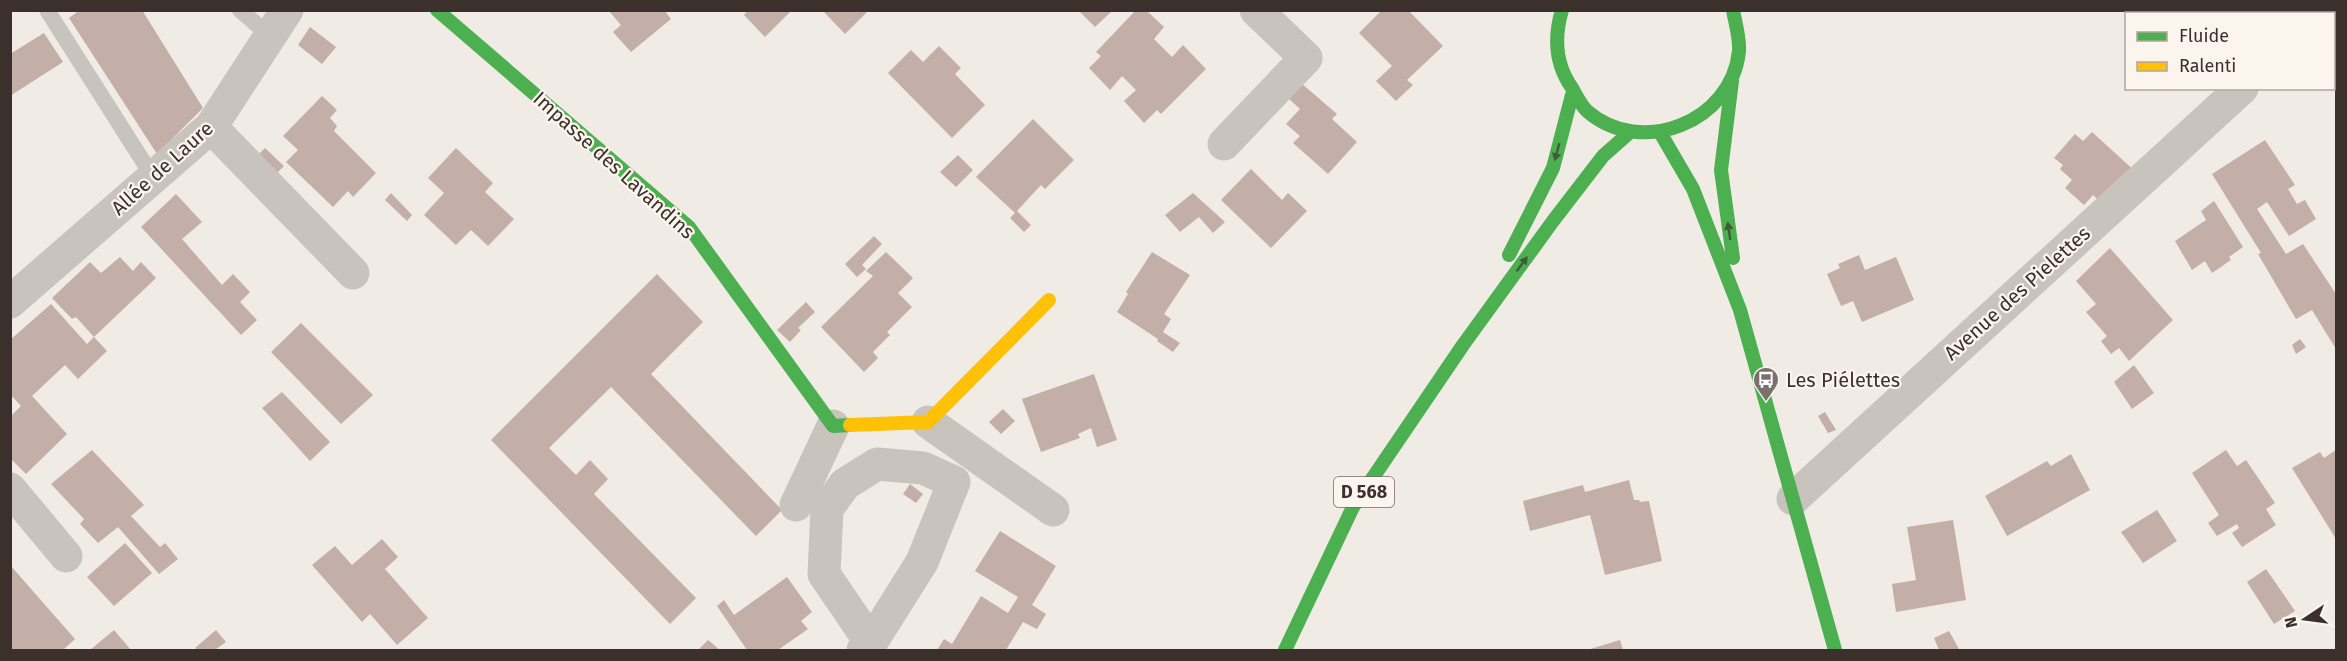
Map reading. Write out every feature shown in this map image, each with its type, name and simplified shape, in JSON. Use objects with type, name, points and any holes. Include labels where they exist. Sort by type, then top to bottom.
[{"type":"main road","name":"Impasse des Lavandins","points":[[437,10],[689,227],[833,426]]},
{"type":"main road","points":[[1562,10],[1557,25],[1558,62],[1572,95],[1599,120],[1629,133],[1661,134],[1690,124],[1715,106],[1732,81]]},
{"type":"main road","points":[[1733,10],[1740,28],[1740,55],[1732,81],[1721,170],[1740,310]]},
{"type":"main road","points":[[1740,28],[1750,10]]},
{"type":"main road","name":"D 568","points":[[1464,345],[1553,168],[1572,95]]},
{"type":"main road","name":"D 568","points":[[1285,651],[1353,507],[1464,345],[1603,156],[1629,133]]},
{"type":"main road","points":[[1661,134],[1693,189],[1740,310],[1835,651]]},
{"type":"main road","points":[[833,426],[928,422],[1049,300]]},
{"type":"street","points":[[1224,144],[1306,58],[1256,10]]},
{"type":"street","name":"Allée de Laure","points":[[10,302],[211,127],[278,23]]},
{"type":"street","name":"Avenue des Pielettes","points":[[1793,499],[2240,90]]},
{"type":"street","points":[[211,127],[353,273]]},
{"type":"street","points":[[928,422],[1053,510]]},
{"type":"street","points":[[796,505],[833,426]]},
{"type":"street","points":[[877,464],[923,468],[954,482],[922,562],[867,647],[824,574],[827,510],[845,484],[877,464]]},
{"type":"street","points":[[10,489],[66,556]]},
{"type":"lane","points":[[47,10],[153,177]]},
{"type":"lane","points":[[240,10],[278,23]]},
{"type":"building","points":[[80,10],[142,10],[203,108],[157,154],[69,18]]},
{"type":"building","points":[[608,10],[664,10],[671,19],[631,52],[613,32],[621,25]]},
{"type":"building","points":[[748,10],[792,10],[765,37],[744,15]]},
{"type":"building","points":[[822,10],[869,10],[845,34]]},
{"type":"building","points":[[1078,10],[1110,10],[1111,12],[1095,27]]},
{"type":"building","points":[[1136,10],[1146,10],[1164,27],[1154,39],[1172,57],[1183,45],[1206,69],[1161,114],[1157,110],[1144,123],[1124,101],[1136,90],[1122,76],[1110,90],[1089,68],[1101,56],[1096,52]]},
{"type":"building","points":[[1382,10],[1408,10],[1443,46],[1407,80],[1413,85],[1396,101],[1376,81],[1392,66],[1359,33]]},
{"type":"building","points":[[310,27],[336,47],[322,64],[298,45]]},
{"type":"building","points":[[44,33],[63,62],[10,96],[10,54]]},
{"type":"building","points":[[939,46],[961,68],[955,74],[985,105],[952,138],[888,73],[911,50],[923,62]]},
{"type":"building","points":[[1301,83],[1337,114],[1332,119],[1357,142],[1328,174],[1293,143],[1300,136],[1286,124],[1300,109],[1288,98]]},
{"type":"building","points":[[322,96],[337,110],[330,118],[337,126],[334,131],[376,173],[353,197],[348,191],[333,207],[286,162],[298,150],[283,136]]},
{"type":"building","points":[[1033,119],[1074,160],[1045,189],[1041,185],[1017,211],[1031,225],[1024,232],[1010,218],[1015,213],[976,177]]},
{"type":"building","points":[[2092,132],[2137,173],[2106,207],[2093,195],[2084,205],[2065,188],[2072,180],[2060,169],[2063,165],[2054,158],[2075,134],[2083,141]]},
{"type":"building","points":[[2265,140],[2295,185],[2288,189],[2297,204],[2305,200],[2316,219],[2289,236],[2267,202],[2257,209],[2286,254],[2303,244],[2336,294],[2336,349],[2312,310],[2296,319],[2258,254],[2261,253],[2212,174]]},
{"type":"building","points":[[265,148],[284,166],[276,174],[257,156]]},
{"type":"building","points":[[456,148],[493,183],[485,192],[514,219],[488,246],[471,230],[456,245],[424,215],[444,193],[428,178]]},
{"type":"building","points":[[958,155],[973,170],[956,187],[940,172]]},
{"type":"building","points":[[1251,169],[1282,200],[1288,193],[1307,211],[1271,248],[1221,200]]},
{"type":"building","points":[[391,193],[412,215],[407,221],[385,200]]},
{"type":"building","points":[[1193,193],[1225,222],[1213,233],[1199,217],[1180,232],[1165,215]]},
{"type":"building","points":[[176,194],[202,222],[182,239],[222,285],[233,274],[250,292],[240,302],[257,320],[241,335],[141,227]]},
{"type":"building","points":[[2214,201],[2243,247],[2229,257],[2231,260],[2212,273],[2205,261],[2192,270],[2175,241],[2206,220],[2201,211]]},
{"type":"building","points":[[874,236],[882,244],[862,265],[866,269],[857,277],[845,264]]},
{"type":"building","points":[[2110,248],[2173,320],[2129,361],[2119,348],[2111,354],[2101,341],[2107,336],[2086,312],[2096,304],[2076,281]]},
{"type":"building","points":[[886,252],[913,278],[898,293],[912,307],[887,332],[890,335],[873,352],[878,358],[864,372],[821,327],[873,276],[866,271]]},
{"type":"building","points":[[1152,252],[1190,275],[1164,314],[1171,319],[1163,332],[1180,343],[1173,352],[1157,341],[1158,339],[1117,312],[1128,294],[1126,292]]},
{"type":"building","points":[[1859,255],[1865,270],[1896,257],[1914,300],[1862,322],[1853,301],[1841,306],[1827,274],[1840,268],[1838,264]]},
{"type":"building","points":[[120,257],[133,271],[141,262],[156,278],[94,337],[76,317],[72,319],[52,298],[90,262],[101,273]]},
{"type":"building","points":[[657,274],[703,322],[651,374],[782,510],[756,536],[611,387],[549,448],[576,475],[590,460],[608,479],[594,494],[696,598],[670,624],[491,440]]},
{"type":"building","points":[[806,302],[815,312],[798,328],[801,330],[790,342],[777,330]]},
{"type":"building","points":[[51,304],[87,344],[94,337],[107,351],[78,379],[65,365],[32,396],[67,434],[26,474],[10,458],[10,417],[21,406],[10,394],[10,340]]},
{"type":"building","points":[[301,323],[373,395],[341,424],[271,352]]},
{"type":"building","points":[[2300,339],[2306,347],[2296,354],[2292,345]]},
{"type":"building","points":[[2134,365],[2154,393],[2132,409],[2114,382]]},
{"type":"building","points":[[1094,374],[1117,440],[1097,447],[1091,428],[1078,434],[1080,438],[1041,452],[1022,399]]},
{"type":"building","points":[[282,392],[330,442],[310,461],[262,408]]},
{"type":"building","points":[[1003,409],[1015,421],[1001,434],[989,422]]},
{"type":"building","points":[[1825,412],[1836,430],[1828,433],[1818,416]]},
{"type":"building","points":[[92,450],[144,505],[131,516],[160,547],[165,543],[178,559],[159,574],[118,527],[98,543],[80,524],[84,519],[51,484]]},
{"type":"building","points":[[2226,450],[2237,466],[2246,460],[2275,503],[2266,509],[2276,525],[2242,547],[2232,533],[2239,528],[2237,524],[2217,536],[2208,523],[2219,515],[2192,473]]},
{"type":"building","points":[[2336,450],[2336,539],[2292,468],[2320,452],[2324,458]]},
{"type":"building","points":[[2071,454],[2090,490],[2007,536],[1985,496],[2047,461],[2051,466]]},
{"type":"building","points":[[1629,480],[1634,500],[1649,501],[1662,561],[1605,575],[1590,515],[1530,531],[1523,501],[1583,485],[1585,492]]},
{"type":"building","points":[[910,484],[923,494],[916,503],[903,494]]},
{"type":"building","points":[[2157,510],[2177,541],[2143,563],[2121,532]]},
{"type":"building","points":[[1953,520],[1966,600],[1896,612],[1892,584],[1916,580],[1907,527]]},
{"type":"building","points":[[1000,531],[1056,566],[1032,605],[1046,614],[1037,629],[1023,622],[1006,650],[937,650],[944,639],[952,644],[981,596],[1008,613],[1018,597],[975,571]]},
{"type":"building","points":[[382,539],[398,557],[385,569],[428,618],[397,645],[370,614],[362,622],[312,565],[335,546],[352,565]]},
{"type":"building","points":[[125,543],[152,573],[114,606],[87,577]]},
{"type":"building","points":[[10,565],[75,639],[63,650],[10,650]]},
{"type":"building","points":[[2266,569],[2295,611],[2274,624],[2247,582]]},
{"type":"building","points":[[787,577],[812,612],[801,621],[808,629],[778,650],[747,650],[717,606],[724,600],[734,615]]},
{"type":"building","points":[[114,630],[131,650],[90,650]]},
{"type":"building","points":[[216,630],[226,642],[215,650],[195,648]]},
{"type":"building","points":[[1949,631],[1959,649],[1939,650],[1934,638]]},
{"type":"building","points":[[708,640],[720,650],[698,650]]},
{"type":"building","points":[[1620,640],[1623,650],[1587,650]]},
{"type":"traffic: fast","points":[[437,10],[689,227],[833,426],[850,425]]},
{"type":"traffic: fast","points":[[1562,10],[1557,40],[1559,60],[1566,79],[1587,111],[1609,125],[1633,131],[1657,131],[1681,125],[1702,114],[1720,97],[1733,76],[1739,51],[1733,10]]},
{"type":"traffic: fast","points":[[1732,81],[1721,170],[1733,258]]},
{"type":"traffic: fast","points":[[1509,255],[1553,168],[1572,95]]},
{"type":"traffic: fast","points":[[1285,650],[1353,507],[1463,345],[1553,221],[1603,156],[1629,133]]},
{"type":"traffic: fast","points":[[1661,134],[1693,189],[1740,310],[1835,650]]},
{"type":"traffic: slow","points":[[850,425],[928,422],[1049,300]]},
{"type":"place","name":"Les Piélettes","points":[[1766,403]]}]
